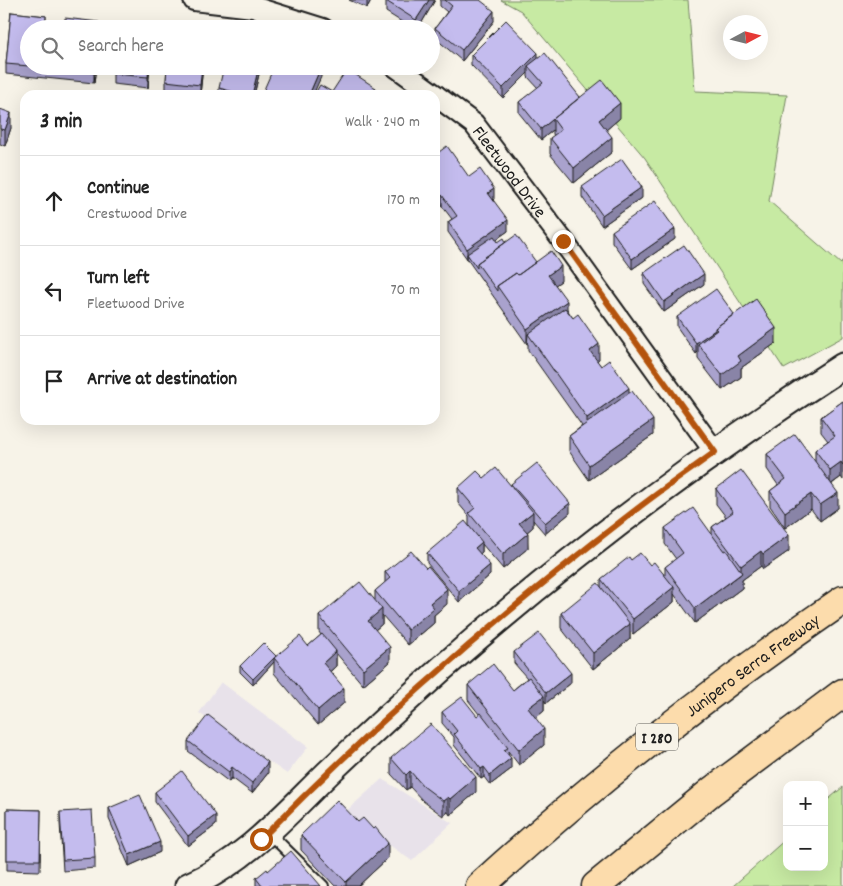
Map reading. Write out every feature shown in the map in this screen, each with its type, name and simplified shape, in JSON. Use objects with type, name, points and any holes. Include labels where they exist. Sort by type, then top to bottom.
[{"type":"highway","name":"Junipero Serra Freeway","points":[[480,886],[566,811],[641,750],[727,684],[843,600]]},
{"type":"highway","points":[[596,886],[712,790],[843,693]]},
{"type":"street","points":[[194,0],[253,7],[294,20]]},
{"type":"street","name":"Fleetwood Drive","points":[[407,75],[428,90]]},
{"type":"street","name":"Fleetwood Drive","points":[[440,99],[474,124],[563,241],[715,452]]},
{"type":"street","points":[[188,886],[228,865],[268,832],[347,755],[440,670],[519,603],[625,518],[715,452],[843,366]]},
{"type":"lane","points":[[268,832],[323,886]]},
{"type":"shaded area","points":[[221,682],[308,747],[287,774],[199,713]]},
{"type":"shaded area","points":[[382,779],[452,823],[412,861],[344,813]]},
{"type":"green space","points":[[501,0],[688,0],[695,91],[787,95],[769,201],[841,264],[843,260],[843,337],[784,369],[645,158],[521,11]]},
{"type":"green space","points":[[843,787],[843,886],[733,886],[783,842],[783,871],[828,871],[828,800]]},
{"type":"building","points":[[387,0],[429,0],[416,20]]},
{"type":"building","points":[[445,0],[480,0],[494,11],[462,50],[440,32],[440,22],[452,6]]},
{"type":"building","points":[[11,12],[46,16],[46,20],[20,20],[20,65],[6,64]]},
{"type":"building","points":[[65,18],[82,20],[65,20]]},
{"type":"building","points":[[506,20],[538,53],[503,88],[471,55]]},
{"type":"building","points":[[545,53],[580,97],[541,129],[519,102],[543,83],[528,66]]},
{"type":"building","points":[[125,75],[148,75],[148,77]]},
{"type":"building","points":[[166,75],[201,75],[200,85],[166,81]]},
{"type":"building","points":[[222,75],[257,75],[253,90],[226,90],[219,88]]},
{"type":"building","points":[[270,75],[318,75],[311,90],[264,90]]},
{"type":"building","points":[[343,75],[356,75],[376,88],[375,90],[333,90]]},
{"type":"building","points":[[602,80],[620,103],[599,120],[612,137],[574,168],[550,138],[561,130],[553,119]]},
{"type":"building","points":[[320,85],[329,90],[317,90]]},
{"type":"building","points":[[0,109],[11,113],[5,130],[0,129]]},
{"type":"building","points":[[447,146],[469,177],[480,169],[494,189],[488,193],[508,220],[467,249],[448,222],[457,216],[442,195],[440,197],[440,151]]},
{"type":"building","points":[[622,159],[642,187],[602,215],[582,187]]},
{"type":"building","points":[[655,201],[675,229],[632,259],[612,231]]},
{"type":"building","points":[[516,235],[536,262],[518,275],[516,273],[497,286],[497,291],[477,263]]},
{"type":"building","points":[[494,236],[498,242],[504,238],[506,242],[477,263],[477,268],[467,254]]},
{"type":"building","points":[[684,245],[704,274],[664,302],[644,273]]},
{"type":"building","points":[[551,251],[561,266],[548,275],[567,301],[527,329],[497,286],[516,273],[518,275]]},
{"type":"building","points":[[716,289],[734,314],[696,343],[677,317]]},
{"type":"building","points":[[756,299],[776,328],[738,356],[741,361],[722,375],[698,344],[717,330],[715,328]]},
{"type":"building","points":[[565,308],[573,318],[578,314],[599,344],[590,351],[601,366],[609,360],[629,388],[587,418],[528,334]]},
{"type":"building","points":[[632,391],[653,420],[589,465],[569,436]]},
{"type":"building","points":[[843,401],[843,465],[841,462],[830,470],[815,450],[835,436],[821,417]]},
{"type":"building","points":[[795,434],[838,493],[820,505],[811,494],[785,512],[770,491],[786,479],[767,454]]},
{"type":"building","points":[[537,463],[570,503],[545,523],[511,484]]},
{"type":"building","points":[[496,468],[533,512],[519,523],[528,533],[503,554],[469,513],[475,508],[458,488],[477,471],[484,478]]},
{"type":"building","points":[[741,470],[789,535],[763,554],[761,551],[741,566],[712,527],[733,512],[716,489]]},
{"type":"building","points":[[693,508],[742,573],[695,608],[665,567],[683,553],[665,528]]},
{"type":"building","points":[[465,521],[482,542],[475,548],[490,565],[459,591],[427,553]]},
{"type":"building","points":[[411,551],[426,568],[428,566],[447,589],[430,603],[434,608],[408,630],[375,591],[390,578],[385,572]]},
{"type":"building","points":[[640,553],[650,565],[654,562],[674,587],[633,619],[601,579],[629,557],[631,560]]},
{"type":"building","points":[[360,582],[382,609],[368,621],[390,647],[363,669],[319,616]]},
{"type":"building","points":[[598,583],[630,624],[593,653],[561,613]]},
{"type":"building","points":[[539,633],[571,673],[546,693],[514,652]]},
{"type":"building","points":[[322,634],[336,651],[323,663],[344,688],[318,710],[274,658],[300,636],[308,646]]},
{"type":"building","points":[[263,643],[276,656],[253,679],[240,666]]},
{"type":"building","points":[[493,664],[513,690],[529,677],[544,696],[528,708],[544,729],[519,750],[468,685]]},
{"type":"building","points":[[462,697],[477,716],[481,713],[508,748],[504,750],[511,758],[490,775],[484,767],[481,769],[454,734],[457,731],[442,712]]},
{"type":"building","points":[[208,715],[268,762],[252,783],[232,767],[229,772],[188,741]]},
{"type":"building","points":[[431,724],[476,777],[450,799],[448,797],[443,801],[423,786],[410,771],[406,775],[391,758]]},
{"type":"building","points":[[182,771],[216,815],[188,836],[155,792]]},
{"type":"building","points":[[140,795],[160,842],[129,855],[109,808]]},
{"type":"building","points":[[337,800],[358,822],[363,818],[373,829],[375,827],[388,843],[346,882],[301,835]]},
{"type":"building","points":[[7,809],[41,810],[40,860],[7,860]]},
{"type":"building","points":[[92,810],[95,858],[63,860],[60,812]]},
{"type":"building","points":[[291,851],[321,886],[262,886],[256,878],[267,869],[268,871]]},
{"type":"route","points":[[261,839],[347,755],[440,670],[533,591],[625,518],[715,452],[563,241]]}]
